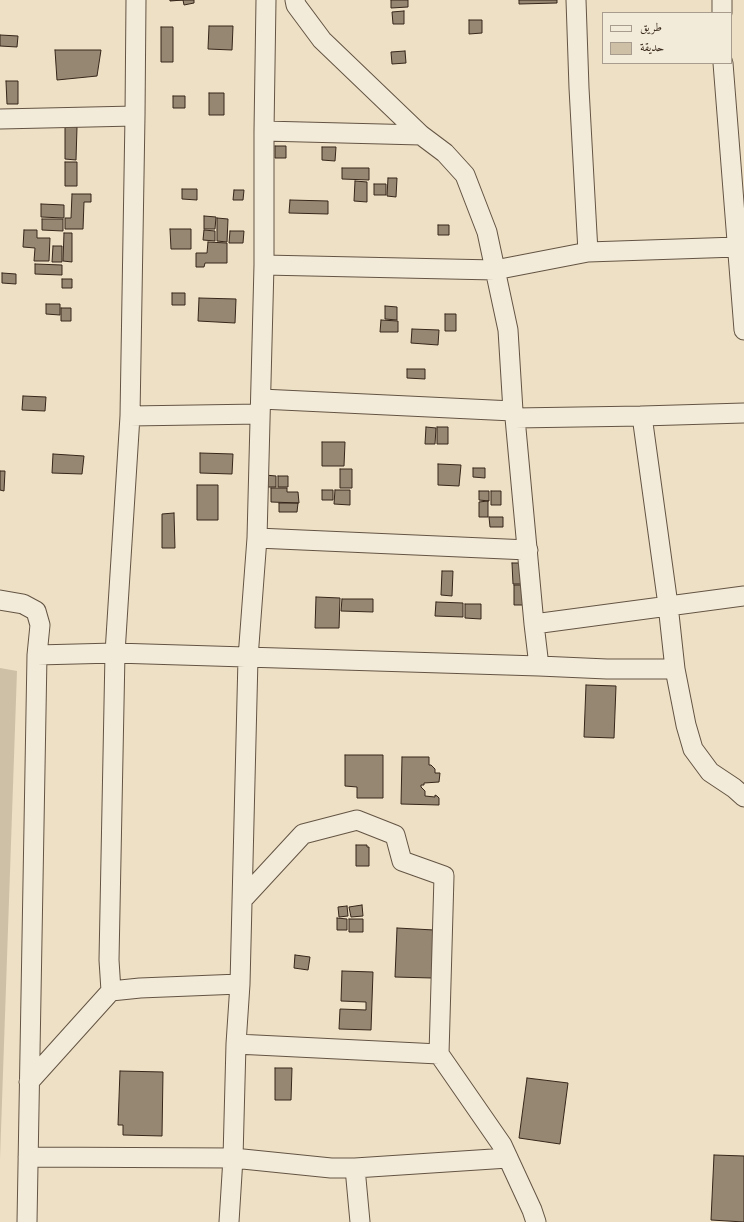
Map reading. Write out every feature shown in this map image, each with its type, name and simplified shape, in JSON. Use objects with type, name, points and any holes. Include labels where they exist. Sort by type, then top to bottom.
[{"type":"street","points":[[111,991],[109,960],[115,653],[130,416],[136,0]]},
{"type":"street","points":[[229,1222],[233,1158],[236,1044],[240,984],[248,658],[257,538],[261,406],[264,265],[266,0]]},
{"type":"street","points":[[295,0],[296,5],[322,40],[421,135],[445,153],[465,175],[487,232],[508,330],[514,414],[539,666]]},
{"type":"street","points":[[576,0],[588,252]]},
{"type":"street","points":[[722,0],[722,12]]},
{"type":"street","points":[[723,64],[744,330]]},
{"type":"street","points":[[0,119],[135,116]]},
{"type":"street","points":[[264,131],[421,135]]},
{"type":"street","points":[[264,265],[495,270],[588,252],[737,247]]},
{"type":"street","points":[[130,416],[261,406],[514,414],[642,416],[744,413]]},
{"type":"street","points":[[642,416],[668,605],[675,669],[686,725],[693,749],[710,772],[734,788],[744,797]]},
{"type":"street","points":[[257,538],[528,550]]},
{"type":"street","points":[[534,624],[744,596]]},
{"type":"street","points":[[0,600],[24,604],[36,611],[40,625],[37,655],[26,1222]]},
{"type":"street","points":[[37,655],[115,653],[607,669],[675,669]]},
{"type":"street","points":[[242,900],[303,834],[357,820],[395,835],[402,861],[444,876],[439,1054],[502,1144],[536,1222]]},
{"type":"street","points":[[29,1082],[111,991],[140,988],[240,984]]},
{"type":"street","points":[[236,1044],[439,1054]]},
{"type":"street","points":[[28,1157],[233,1158],[331,1168],[356,1168],[508,1158]]},
{"type":"street","points":[[356,1168],[360,1222]]},
{"type":"green space","points":[[0,668],[17,671],[0,1159]]},
{"type":"building","points":[[183,0],[194,0],[194,3],[184,5]]},
{"type":"building","points":[[391,0],[408,0],[408,7],[391,8]]},
{"type":"building","points":[[519,0],[557,0],[557,3],[519,4]]},
{"type":"building","points":[[404,11],[404,24],[393,24],[392,12]]},
{"type":"building","points":[[469,20],[482,20],[482,33],[469,34]]},
{"type":"building","points":[[209,26],[233,26],[232,50],[208,49]]},
{"type":"building","points":[[161,27],[173,27],[173,62],[161,62]]},
{"type":"building","points":[[0,35],[18,36],[17,47],[0,46]]},
{"type":"building","points":[[55,50],[101,50],[97,76],[57,80]]},
{"type":"building","points":[[405,51],[406,63],[392,64],[391,52]]},
{"type":"building","points":[[6,81],[18,81],[18,104],[7,104]]},
{"type":"building","points":[[209,93],[224,93],[224,115],[209,115]]},
{"type":"building","points":[[173,96],[185,96],[185,108],[173,108]]},
{"type":"building","points":[[65,126],[77,127],[76,160],[65,159]]},
{"type":"building","points":[[275,146],[286,146],[286,158],[275,158]]},
{"type":"building","points":[[322,147],[336,147],[335,161],[322,160]]},
{"type":"building","points":[[65,162],[77,162],[77,186],[65,186]]},
{"type":"building","points":[[342,168],[369,168],[369,180],[342,179]]},
{"type":"building","points":[[388,178],[397,178],[396,197],[387,196]]},
{"type":"building","points":[[355,181],[367,182],[367,202],[354,201]]},
{"type":"building","points":[[374,184],[386,184],[386,195],[374,195]]},
{"type":"building","points":[[182,189],[197,189],[197,200],[182,199]]},
{"type":"building","points":[[234,190],[244,190],[243,200],[233,200]]},
{"type":"building","points":[[72,194],[91,194],[91,202],[84,202],[83,229],[65,229],[65,218],[71,218]]},
{"type":"building","points":[[290,200],[328,201],[328,214],[289,213]]},
{"type":"building","points":[[41,204],[64,205],[64,218],[41,217]]},
{"type":"building","points":[[204,216],[216,217],[215,229],[204,229]]},
{"type":"building","points":[[217,218],[228,219],[227,242],[217,241]]},
{"type":"building","points":[[42,219],[63,219],[63,231],[42,230]]},
{"type":"building","points":[[438,225],[449,225],[449,235],[438,235]]},
{"type":"building","points":[[170,229],[191,229],[191,249],[171,249]]},
{"type":"building","points":[[24,230],[37,230],[37,238],[50,238],[49,261],[34,261],[35,248],[23,247]]},
{"type":"building","points":[[204,230],[215,231],[215,241],[203,240]]},
{"type":"building","points":[[230,231],[244,231],[243,243],[229,243]]},
{"type":"building","points":[[64,233],[72,233],[72,262],[63,261]]},
{"type":"building","points":[[208,242],[227,243],[227,263],[205,263],[204,267],[196,267],[196,253],[207,253]]},
{"type":"building","points":[[53,246],[62,246],[62,262],[52,262]]},
{"type":"building","points":[[35,264],[62,265],[62,275],[35,274]]},
{"type":"building","points":[[2,273],[16,274],[16,284],[2,283]]},
{"type":"building","points":[[62,279],[72,279],[72,288],[62,288]]},
{"type":"building","points":[[172,293],[185,293],[185,305],[172,305]]},
{"type":"building","points":[[199,298],[236,299],[235,323],[198,321]]},
{"type":"building","points":[[46,304],[60,304],[60,315],[46,314]]},
{"type":"building","points":[[385,306],[397,307],[397,320],[385,319]]},
{"type":"building","points":[[61,308],[71,308],[71,321],[61,321]]},
{"type":"building","points":[[445,314],[456,314],[456,331],[445,331]]},
{"type":"building","points":[[381,320],[398,321],[398,332],[380,332]]},
{"type":"building","points":[[412,329],[439,330],[438,345],[411,343]]},
{"type":"building","points":[[407,369],[425,369],[425,379],[407,378]]},
{"type":"building","points":[[23,396],[46,397],[45,411],[22,410]]},
{"type":"building","points":[[426,427],[436,428],[435,444],[425,444]]},
{"type":"building","points":[[437,427],[448,427],[448,444],[437,444]]},
{"type":"building","points":[[322,442],[345,442],[344,466],[322,466]]},
{"type":"building","points":[[200,453],[233,454],[232,474],[200,473]]},
{"type":"building","points":[[53,454],[84,456],[82,474],[52,473]]},
{"type":"building","points":[[438,464],[461,465],[459,486],[438,485]]},
{"type":"building","points":[[473,468],[485,468],[485,478],[473,477]]},
{"type":"building","points":[[340,469],[352,469],[352,488],[340,488]]},
{"type":"building","points":[[0,471],[5,471],[4,491],[0,490]]},
{"type":"building","points":[[265,475],[276,476],[276,487],[265,487]]},
{"type":"building","points":[[278,476],[288,476],[288,487],[278,487]]},
{"type":"building","points":[[197,485],[218,485],[218,520],[197,520]]},
{"type":"building","points":[[271,488],[287,488],[287,492],[298,492],[299,503],[271,502]]},
{"type":"building","points":[[322,490],[333,490],[333,500],[322,500]]},
{"type":"building","points":[[335,490],[350,490],[350,505],[334,504]]},
{"type":"building","points":[[479,491],[489,491],[489,501],[479,500]]},
{"type":"building","points":[[491,491],[501,491],[501,505],[491,505]]},
{"type":"building","points":[[488,501],[488,517],[479,517],[479,502]]},
{"type":"building","points":[[279,503],[298,503],[297,512],[279,512]]},
{"type":"building","points":[[174,513],[175,548],[162,548],[162,514]]},
{"type":"building","points":[[489,517],[503,517],[503,527],[490,527]]},
{"type":"building","points":[[512,563],[525,563],[525,584],[513,584]]},
{"type":"building","points":[[442,571],[453,571],[452,596],[441,595]]},
{"type":"building","points":[[514,585],[526,585],[526,605],[514,605]]},
{"type":"building","points":[[316,597],[340,598],[339,628],[315,628]]},
{"type":"building","points":[[342,599],[373,599],[373,612],[341,611]]},
{"type":"building","points":[[436,602],[463,603],[463,617],[435,616]]},
{"type":"building","points":[[465,604],[481,604],[481,619],[465,618]]},
{"type":"building","points":[[586,685],[616,686],[614,738],[584,737]]},
{"type":"building","points":[[345,755],[383,755],[383,798],[357,798],[357,787],[345,786]]},
{"type":"building","points":[[402,757],[429,757],[429,765],[435,769],[435,773],[440,773],[439,782],[424,783],[421,787],[425,791],[425,796],[435,797],[435,795],[439,798],[439,805],[401,804]]},
{"type":"building","points":[[356,845],[367,845],[367,847],[369,847],[369,866],[356,866]]},
{"type":"building","points":[[362,905],[363,916],[351,917],[349,907]]},
{"type":"building","points":[[347,906],[348,916],[339,917],[338,907]]},
{"type":"building","points":[[337,918],[347,919],[347,930],[337,930]]},
{"type":"building","points":[[349,919],[363,919],[363,932],[349,932]]},
{"type":"building","points":[[397,928],[434,930],[432,978],[395,977]]},
{"type":"building","points":[[295,955],[310,957],[308,970],[294,968]]},
{"type":"building","points":[[342,971],[373,972],[371,1030],[339,1029],[340,1009],[366,1010],[366,1002],[341,1001]]},
{"type":"building","points":[[275,1068],[292,1068],[291,1100],[275,1100]]},
{"type":"building","points":[[120,1071],[163,1072],[162,1136],[123,1135],[123,1125],[118,1125]]},
{"type":"building","points":[[527,1078],[568,1083],[560,1144],[519,1138]]},
{"type":"building","points":[[714,1155],[744,1156],[744,1222],[711,1220]]}]
